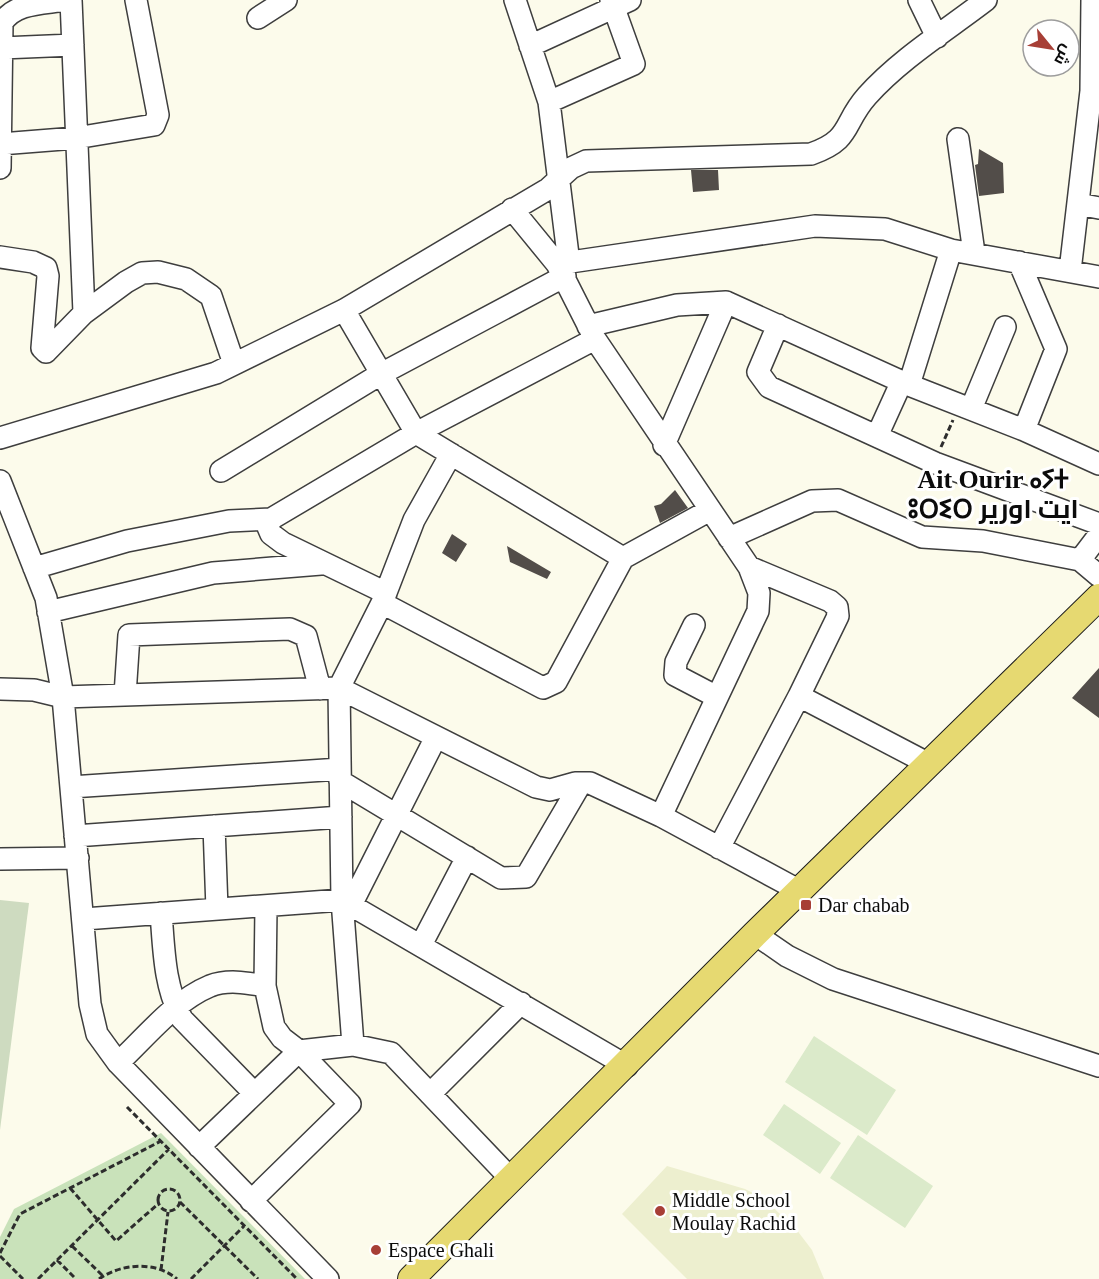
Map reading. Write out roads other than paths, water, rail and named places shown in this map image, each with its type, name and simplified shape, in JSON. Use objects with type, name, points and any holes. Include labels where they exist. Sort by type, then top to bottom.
[{"type":"main road","points":[[411,1279],[627,1066],[755,934],[1097,603]]},
{"type":"street","points":[[0,168],[2,23],[9,12],[21,7],[68,0],[73,45],[84,313]]},
{"type":"street","points":[[0,144],[76,138],[150,127],[157,121],[136,0]]},
{"type":"street","points":[[258,18],[286,0]]},
{"type":"street","points":[[515,0],[549,102],[559,180],[564,268]]},
{"type":"street","points":[[919,0],[937,38]]},
{"type":"street","points":[[0,438],[216,373],[344,310],[512,209],[586,161],[811,154],[832,146],[844,134],[866,97],[986,0]]},
{"type":"street","points":[[1070,271],[1095,91],[1092,0]]},
{"type":"street","points":[[530,46],[618,2],[634,64],[549,102]]},
{"type":"street","points":[[2,48],[73,45]]},
{"type":"street","points":[[958,139],[974,253]]},
{"type":"street","points":[[1078,204],[1099,208]]},
{"type":"street","points":[[512,209],[564,268],[592,332],[664,445],[750,567],[759,593],[758,611],[661,816]]},
{"type":"street","points":[[221,471],[379,375],[564,268],[815,226],[885,230],[951,250],[1099,277]]},
{"type":"street","points":[[877,436],[906,383],[951,250]]},
{"type":"street","points":[[0,257],[33,262],[46,268],[48,276],[43,350],[51,349],[84,313],[126,282],[142,273],[158,272],[186,279],[211,296],[234,364]]},
{"type":"street","points":[[1019,262],[1056,348],[1024,430]]},
{"type":"street","points":[[34,568],[127,541],[229,521],[271,519],[592,332],[677,305],[726,302],[906,383],[1024,430],[1099,464]]},
{"type":"street","points":[[664,445],[726,302]]},
{"type":"street","points":[[344,310],[379,375],[416,433],[624,558]]},
{"type":"street","points":[[778,325],[758,372],[761,380],[769,387],[935,463],[1099,524]]},
{"type":"street","points":[[965,407],[1005,327]]},
{"type":"street","points":[[329,689],[384,598],[414,520],[452,454]]},
{"type":"street","points":[[0,481],[46,598],[63,697],[92,1014],[97,1034],[118,1063],[328,1279]]},
{"type":"street","points":[[729,538],[812,501],[825,498],[838,500],[922,537],[983,541],[1080,560],[1099,576]]},
{"type":"street","points":[[271,519],[268,527],[271,534],[283,543],[543,688],[550,687],[556,682],[624,558],[710,510]]},
{"type":"street","points":[[1080,560],[1099,535]]},
{"type":"street","points":[[48,612],[213,573],[324,564]]},
{"type":"street","points":[[719,848],[799,696],[838,616],[837,607],[830,601],[750,567]]},
{"type":"street","points":[[694,625],[676,662],[675,675],[717,697]]},
{"type":"street","points":[[125,695],[129,635],[290,629],[306,636],[329,689],[340,775],[353,1045]]},
{"type":"street","points":[[0,689],[34,690],[63,697],[329,689],[436,737],[536,787],[550,790],[590,783],[661,816],[800,891]]},
{"type":"street","points":[[799,696],[929,765]]},
{"type":"street","points":[[346,903],[397,815],[436,737]]},
{"type":"street","points":[[71,787],[340,775],[397,815],[501,878],[526,877],[581,783]]},
{"type":"street","points":[[75,836],[341,817]]},
{"type":"street","points":[[214,826],[217,909]]},
{"type":"street","points":[[420,945],[467,857]]},
{"type":"street","points":[[0,859],[78,858]]},
{"type":"street","points":[[84,919],[217,909],[346,903],[627,1066]]},
{"type":"street","points":[[256,1206],[351,1104],[282,1038],[274,1027],[265,986],[266,907]]},
{"type":"street","points":[[161,913],[169,990],[176,1008],[182,1019],[254,1093]]},
{"type":"street","points":[[755,934],[787,956],[833,979],[1099,1066]]},
{"type":"street","points":[[118,1063],[176,1008],[211,986],[235,982],[265,986]]},
{"type":"street","points":[[430,1094],[521,1003]]},
{"type":"street","points":[[199,1147],[299,1052],[353,1045],[391,1053],[512,1180]]},
{"type":"place","name":"Dar chabab","points":[[806,905]]},
{"type":"place","name":"Middle School Moulay Rachid","points":[[660,1211]]},
{"type":"place","name":"Espace Ghali","points":[[376,1250]]},
{"type":"district","name":"Ait Ourir ⴰⵢⵜ ⵓⵔⵉⵔ ايت اورير","points":[[993,494]]}]
